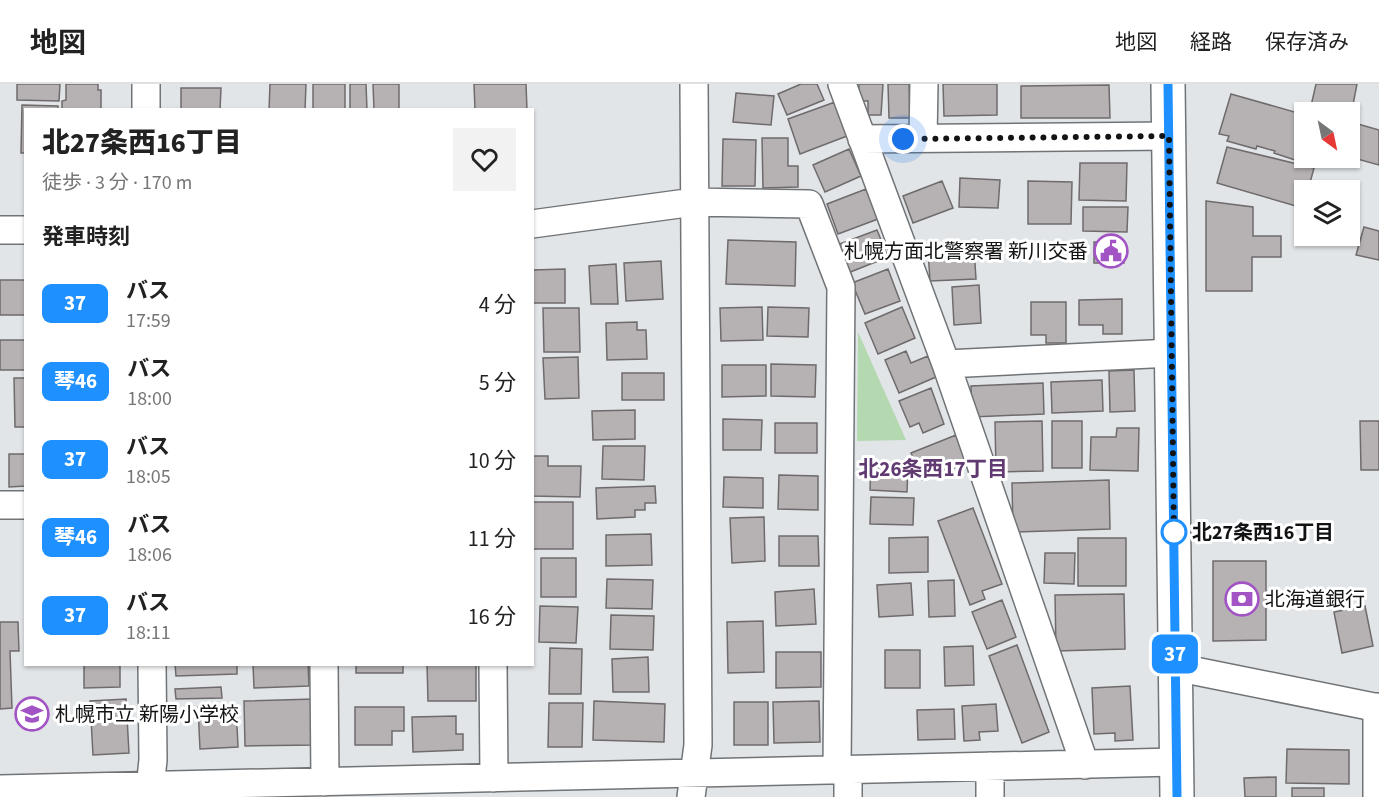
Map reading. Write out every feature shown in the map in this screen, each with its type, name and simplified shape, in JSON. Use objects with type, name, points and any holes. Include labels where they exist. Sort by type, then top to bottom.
[{"type":"main road","points":[[1168,84],[1177,797]]},
{"type":"street","points":[[146,84],[146,108]]},
{"type":"street","points":[[693,785],[698,734],[694,84]]},
{"type":"street","points":[[842,84],[946,364],[1085,765]]},
{"type":"street","points":[[923,138],[924,84]]},
{"type":"street","points":[[862,139],[1169,136]]},
{"type":"street","points":[[534,224],[694,202],[809,204],[841,287],[842,770],[848,797]]},
{"type":"street","points":[[0,230],[24,230]]},
{"type":"street","points":[[946,364],[1172,353]]},
{"type":"street","points":[[0,505],[24,505]]},
{"type":"street","points":[[150,791],[153,760],[152,666]]},
{"type":"street","points":[[324,666],[339,786]]},
{"type":"street","points":[[493,666],[494,778]]},
{"type":"street","points":[[1175,667],[1378,707],[1377,797]]},
{"type":"street","points":[[0,789],[150,791],[339,786],[494,778],[536,787],[693,785],[842,770],[1176,762]]},
{"type":"street","points":[[990,766],[990,797]]},
{"type":"green space","points":[[858,332],[906,440],[857,441]]},
{"type":"building","points":[[17,84],[60,84],[59,101],[17,100]]},
{"type":"building","points":[[66,84],[98,84],[98,90],[101,90],[101,108],[62,108],[62,101],[66,100]]},
{"type":"building","points":[[270,84],[306,84],[305,108],[269,108]]},
{"type":"building","points":[[313,84],[345,84],[345,108],[313,108]]},
{"type":"building","points":[[350,84],[366,84],[367,108],[350,108]]},
{"type":"building","points":[[373,84],[399,84],[399,108],[374,108]]},
{"type":"building","points":[[474,84],[526,84],[527,108],[475,108]]},
{"type":"building","points":[[801,84],[817,84],[824,100],[787,115],[778,94]]},
{"type":"building","points":[[859,84],[883,84],[881,115],[868,115],[868,101],[858,101]]},
{"type":"building","points":[[888,84],[909,84],[910,118],[889,118]]},
{"type":"building","points":[[943,84],[997,84],[997,115],[944,116]]},
{"type":"building","points":[[1316,84],[1357,84],[1354,102],[1312,102]]},
{"type":"building","points":[[1109,85],[1110,118],[1021,118],[1021,86]]},
{"type":"building","points":[[181,88],[221,88],[220,108],[181,108]]},
{"type":"building","points":[[736,93],[774,96],[771,125],[733,122]]},
{"type":"building","points":[[1231,94],[1294,112],[1294,160],[1274,153],[1275,151],[1257,146],[1256,149],[1227,141],[1229,136],[1219,134]]},
{"type":"building","points":[[835,102],[847,136],[800,154],[788,119]]},
{"type":"building","points":[[22,105],[58,106],[58,108],[24,108],[24,153],[21,153]]},
{"type":"building","points":[[1360,125],[1379,130],[1379,165],[1360,160]]},
{"type":"building","points":[[762,138],[788,138],[788,166],[798,166],[798,187],[763,188]]},
{"type":"building","points":[[723,139],[756,140],[755,186],[722,186]]},
{"type":"building","points":[[1227,147],[1294,163],[1294,168],[1314,168],[1311,180],[1294,180],[1294,205],[1217,183]]},
{"type":"building","points":[[849,149],[861,176],[825,192],[813,165]]},
{"type":"building","points":[[1080,163],[1127,163],[1126,201],[1079,200]]},
{"type":"building","points":[[960,178],[1000,180],[998,208],[959,207]]},
{"type":"building","points":[[942,181],[953,208],[913,223],[903,196]]},
{"type":"building","points":[[1028,181],[1072,182],[1071,224],[1028,224]]},
{"type":"building","points":[[866,189],[878,219],[838,234],[827,204]]},
{"type":"building","points":[[1206,201],[1253,207],[1253,236],[1281,236],[1281,257],[1252,257],[1252,291],[1206,291]]},
{"type":"building","points":[[1083,207],[1128,207],[1127,232],[1083,231]]},
{"type":"building","points":[[1364,227],[1379,231],[1379,260],[1356,255]]},
{"type":"building","points":[[877,230],[888,257],[848,273],[837,245]]},
{"type":"building","points":[[728,240],[796,242],[795,286],[726,284]]},
{"type":"building","points":[[1094,242],[1124,242],[1124,263],[1094,263]]},
{"type":"building","points":[[974,248],[976,279],[930,281],[928,250]]},
{"type":"building","points":[[661,261],[663,299],[626,301],[624,263]]},
{"type":"building","points":[[616,264],[618,304],[591,304],[589,266]]},
{"type":"building","points":[[565,269],[565,303],[534,303],[534,270]]},
{"type":"building","points":[[888,269],[900,301],[865,314],[852,283]]},
{"type":"building","points":[[0,280],[24,280],[24,315],[0,315]]},
{"type":"building","points":[[979,285],[981,323],[954,325],[952,287]]},
{"type":"building","points":[[1122,299],[1122,334],[1103,334],[1103,325],[1079,325],[1079,300]]},
{"type":"building","points":[[1031,302],[1066,302],[1066,343],[1046,343],[1046,335],[1031,335]]},
{"type":"building","points":[[762,307],[763,340],[721,341],[720,308]]},
{"type":"building","points":[[768,307],[809,308],[808,337],[767,336]]},
{"type":"building","points":[[902,307],[915,338],[878,354],[865,323]]},
{"type":"building","points":[[543,308],[579,308],[580,352],[544,352]]},
{"type":"building","points":[[637,322],[637,330],[646,330],[647,359],[607,360],[606,323]]},
{"type":"building","points":[[0,340],[24,340],[24,370],[0,370]]},
{"type":"building","points":[[906,351],[911,363],[928,356],[936,377],[899,393],[885,360]]},
{"type":"building","points":[[578,357],[579,398],[545,399],[543,358]]},
{"type":"building","points":[[771,364],[816,365],[815,397],[771,396]]},
{"type":"building","points":[[722,365],[766,365],[766,396],[722,397]]},
{"type":"building","points":[[1134,370],[1135,411],[1110,412],[1109,371]]},
{"type":"building","points":[[622,373],[664,373],[664,400],[622,400]]},
{"type":"building","points":[[14,378],[24,378],[24,427],[15,427]]},
{"type":"building","points":[[1102,380],[1103,411],[1052,413],[1051,382]]},
{"type":"building","points":[[1043,383],[1044,414],[972,417],[971,386]]},
{"type":"building","points":[[931,388],[944,424],[923,433],[919,423],[910,427],[899,401]]},
{"type":"building","points":[[635,410],[635,439],[593,440],[592,411]]},
{"type":"building","points":[[723,419],[762,420],[761,450],[723,450]]},
{"type":"building","points":[[1042,421],[1043,471],[996,472],[995,422]]},
{"type":"building","points":[[1052,421],[1082,421],[1082,468],[1052,468]]},
{"type":"building","points":[[1360,421],[1379,421],[1379,470],[1361,470]]},
{"type":"building","points":[[775,423],[817,423],[817,453],[775,453]]},
{"type":"building","points":[[1117,428],[1139,428],[1138,471],[1090,470],[1091,437],[1116,437]]},
{"type":"building","points":[[956,435],[967,463],[922,480],[911,453]]},
{"type":"building","points":[[603,446],[645,446],[644,480],[602,479]]},
{"type":"building","points":[[9,454],[24,454],[24,486],[9,487]]},
{"type":"building","points":[[534,456],[548,456],[548,466],[581,466],[580,497],[534,496]]},
{"type":"building","points":[[871,464],[908,466],[907,492],[870,490]]},
{"type":"building","points":[[779,475],[818,476],[818,510],[778,509]]},
{"type":"building","points":[[724,477],[763,478],[763,508],[723,507]]},
{"type":"building","points":[[1109,480],[1110,529],[1013,532],[1012,483]]},
{"type":"building","points":[[655,486],[656,503],[645,503],[645,510],[635,510],[635,517],[597,519],[596,488]]},
{"type":"building","points":[[871,497],[914,498],[913,525],[870,524]]},
{"type":"building","points":[[534,502],[573,502],[573,549],[534,549]]},
{"type":"building","points":[[973,508],[1002,584],[982,591],[985,599],[970,605],[938,521]]},
{"type":"building","points":[[764,517],[765,561],[732,563],[730,518]]},
{"type":"building","points":[[651,534],[652,565],[606,566],[606,535]]},
{"type":"building","points":[[779,536],[818,536],[819,566],[779,566]]},
{"type":"building","points":[[928,537],[928,572],[889,573],[889,538]]},
{"type":"building","points":[[1078,538],[1126,538],[1126,586],[1078,586]]},
{"type":"building","points":[[1045,553],[1075,553],[1074,584],[1044,583]]},
{"type":"building","points":[[541,558],[576,558],[576,597],[541,597]]},
{"type":"building","points":[[1213,561],[1266,561],[1266,640],[1213,641]]},
{"type":"building","points":[[607,579],[653,580],[652,609],[606,608]]},
{"type":"building","points":[[954,580],[955,616],[929,617],[928,581]]},
{"type":"building","points":[[911,583],[913,615],[879,617],[877,585]]},
{"type":"building","points":[[814,589],[816,624],[776,626],[775,592]]},
{"type":"building","points":[[1124,594],[1125,649],[1056,651],[1055,595]]},
{"type":"building","points":[[1002,600],[1016,637],[987,649],[972,612]]},
{"type":"building","points":[[540,606],[578,607],[576,643],[539,642]]},
{"type":"building","points":[[1365,606],[1373,646],[1342,653],[1334,612]]},
{"type":"building","points":[[611,615],[654,616],[653,650],[610,649]]},
{"type":"building","points":[[763,621],[764,672],[728,673],[727,622]]},
{"type":"building","points":[[0,622],[18,622],[19,651],[10,651],[12,708],[0,709]]},
{"type":"building","points":[[1017,645],[1049,732],[1022,743],[989,656]]},
{"type":"building","points":[[973,646],[974,685],[945,686],[944,647]]},
{"type":"building","points":[[550,648],[582,649],[581,694],[549,694]]},
{"type":"building","points":[[885,650],[920,650],[920,688],[885,688]]},
{"type":"building","points":[[776,652],[821,652],[821,687],[776,688]]},
{"type":"building","points":[[648,657],[649,692],[613,692],[612,659]]},
{"type":"building","points":[[84,666],[120,666],[120,687],[84,688]]},
{"type":"building","points":[[175,666],[237,666],[237,674],[176,676]]},
{"type":"building","points":[[253,666],[308,666],[309,686],[254,688]]},
{"type":"building","points":[[356,666],[403,666],[403,673],[356,673]]},
{"type":"building","points":[[427,666],[476,666],[476,701],[428,701]]},
{"type":"building","points":[[1130,686],[1133,740],[1115,741],[1115,733],[1094,734],[1092,688]]},
{"type":"building","points":[[221,687],[222,698],[176,699],[175,689]]},
{"type":"building","points":[[126,699],[129,753],[93,755],[90,701]]},
{"type":"building","points":[[314,699],[315,745],[245,746],[244,701]]},
{"type":"building","points":[[594,701],[665,704],[664,742],[593,740]]},
{"type":"building","points":[[819,701],[820,742],[774,743],[773,702]]},
{"type":"building","points":[[734,702],[768,702],[768,745],[734,745]]},
{"type":"building","points":[[549,703],[583,703],[582,747],[548,747]]},
{"type":"building","points":[[996,704],[998,731],[979,732],[980,740],[964,741],[962,706]]},
{"type":"building","points":[[236,705],[238,747],[200,749],[198,707]]},
{"type":"building","points":[[355,707],[404,707],[404,731],[392,731],[392,745],[355,745]]},
{"type":"building","points":[[954,709],[955,739],[918,740],[917,710]]},
{"type":"building","points":[[456,716],[456,734],[463,734],[463,750],[413,752],[412,717]]},
{"type":"building","points":[[1287,749],[1349,750],[1349,784],[1286,783]]},
{"type":"building","points":[[1276,777],[1276,797],[1245,797],[1244,778]]},
{"type":"building","points":[[1292,788],[1324,788],[1324,797],[1292,797]]},
{"type":"bus line","name":"37","points":[[1168,84],[1177,797]]},
{"type":"place","name":"札幌方面北警察署 新川交番","points":[[1111,251]]},
{"type":"place","name":"北27条西16丁目","points":[[1174,532]]},
{"type":"place","name":"北海道銀行","points":[[1242,599]]},
{"type":"place","name":"札幌市立 新陽小学校","points":[[32,714]]},
{"type":"district","name":"北26条西17丁目","points":[[933,469]]},
{"type":"route","points":[[903,139],[1169,136],[1174,539],[1174,532]]}]
